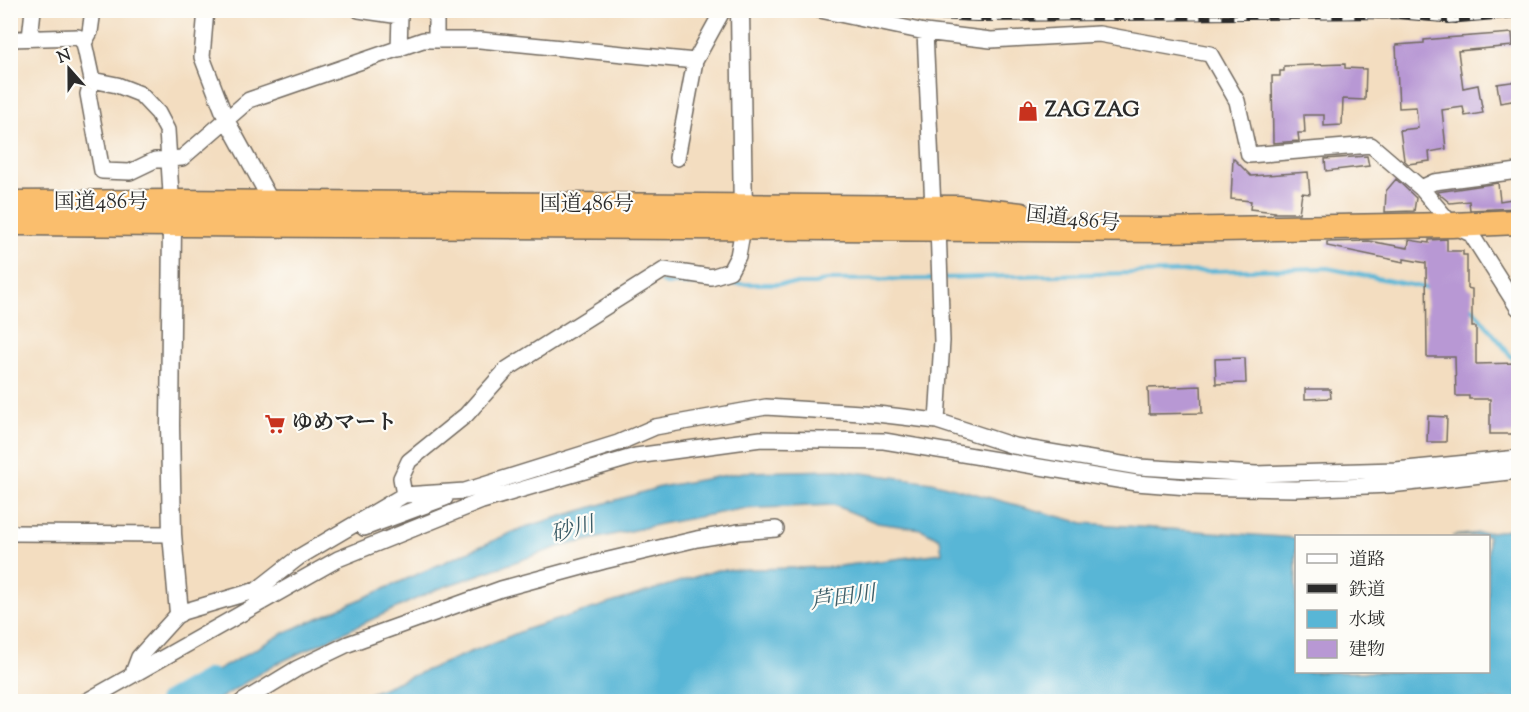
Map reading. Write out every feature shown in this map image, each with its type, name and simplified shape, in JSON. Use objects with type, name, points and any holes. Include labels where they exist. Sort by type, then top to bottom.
[{"type":"highway","name":"国道486号","points":[[10,203],[172,214],[936,218],[1163,230],[1518,222]]},
{"type":"highway","name":"国道486号","points":[[10,223],[172,214],[272,203],[743,217]]},
{"type":"street","points":[[30,38],[33,10]]},
{"type":"street","points":[[84,43],[90,32],[93,10]]},
{"type":"street","points":[[207,10],[202,57],[226,119],[272,203]]},
{"type":"street","points":[[359,10],[400,16],[399,49]]},
{"type":"street","points":[[436,10],[436,40]]},
{"type":"street","points":[[677,158],[695,61],[723,10]]},
{"type":"street","points":[[404,495],[401,477],[409,461],[466,415],[507,369],[664,270],[711,277],[730,271],[738,256],[743,217],[740,10]]},
{"type":"street","points":[[819,10],[925,32],[991,40],[1099,34],[1210,54],[1238,101],[1249,155],[1371,145],[1421,188],[1452,225],[1471,234],[1518,308]]},
{"type":"street","points":[[925,32],[942,341],[937,421]]},
{"type":"street","points":[[10,39],[78,37],[84,43],[92,80],[88,94],[102,171],[130,172],[155,160],[182,158],[249,100],[423,40],[480,40],[695,61]]},
{"type":"street","points":[[92,80],[117,85],[140,94],[158,113],[166,130],[172,214],[170,426],[172,534],[179,613]]},
{"type":"street","points":[[1421,188],[1434,182],[1518,171]]},
{"type":"street","points":[[299,557],[381,520],[618,443],[655,427],[766,407],[877,414],[937,421],[1014,446],[1151,468],[1256,474],[1396,470],[1518,458]]},
{"type":"street","points":[[86,702],[262,594],[338,559],[482,501],[636,456],[760,439],[884,441],[1136,483],[1188,488],[1296,489],[1390,485],[1518,471]]},
{"type":"street","points":[[133,673],[139,657],[179,613],[262,594],[299,557],[404,495],[465,491]]},
{"type":"street","points":[[242,702],[298,668],[348,644],[501,590],[604,561],[697,539],[739,532],[776,530]]},
{"type":"street","points":[[10,533],[172,534]]},
{"type":"water","name":"芦田川","points":[[838,470],[932,482],[1083,523],[1295,538],[1295,673],[1490,673],[1490,535],[1461,535],[1518,529],[1518,701],[351,701],[527,629],[717,570],[832,567],[942,553],[940,539],[921,529],[877,523],[834,505],[741,509],[558,547],[435,590],[270,667],[216,701],[187,701],[181,691],[282,634],[522,528],[660,487],[744,472]]},
{"type":"building","points":[[1512,33],[1513,46],[1458,51],[1463,88],[1478,85],[1483,113],[1465,116],[1463,107],[1442,110],[1446,149],[1429,152],[1430,161],[1408,164],[1404,160],[1400,130],[1418,128],[1416,107],[1399,108],[1396,45],[1424,43],[1424,40]]},
{"type":"building","points":[[1345,64],[1345,68],[1366,69],[1365,100],[1343,99],[1342,125],[1324,126],[1324,115],[1304,115],[1305,133],[1298,133],[1299,141],[1273,143],[1272,76],[1280,76],[1280,71],[1284,71],[1284,66]]},
{"type":"building","points":[[1518,81],[1518,100],[1500,103],[1497,84]]},
{"type":"building","points":[[1367,156],[1369,166],[1326,171],[1325,159]]},
{"type":"building","points":[[1233,158],[1251,176],[1308,172],[1310,194],[1302,193],[1299,213],[1274,213],[1250,209],[1251,201],[1231,199]]},
{"type":"building","points":[[1396,179],[1416,198],[1414,211],[1385,212],[1386,191]]},
{"type":"building","points":[[1498,183],[1500,201],[1518,198],[1518,208],[1470,210],[1469,201],[1450,203],[1437,192]]},
{"type":"building","points":[[1447,239],[1447,251],[1463,251],[1463,255],[1467,255],[1467,288],[1472,289],[1472,327],[1476,327],[1476,364],[1518,363],[1518,430],[1514,431],[1514,434],[1490,434],[1490,399],[1469,399],[1469,396],[1456,396],[1455,357],[1427,357],[1426,263],[1404,259],[1404,262],[1327,246],[1327,242],[1369,241],[1408,248],[1409,240],[1429,243],[1429,240]]},
{"type":"building","points":[[1245,358],[1246,383],[1216,384],[1215,359]]},
{"type":"building","points":[[1201,386],[1202,413],[1149,414],[1148,388]]},
{"type":"building","points":[[1305,389],[1330,389],[1331,398],[1305,399]]},
{"type":"building","points":[[1428,416],[1447,417],[1446,442],[1427,442]]},
{"type":"waterway","points":[[943,278],[1327,268],[1431,289]]},
{"type":"waterway","points":[[661,282],[666,284],[815,284],[826,280],[936,279]]},
{"type":"waterway","points":[[1470,305],[1518,365]]},
{"type":"waterway","name":"砂川","points":[[169,702],[210,679]]},
{"type":"railway","points":[[882,10],[914,16],[977,19],[1396,16],[1456,21]]},
{"type":"railway","points":[[1448,21],[1518,15]]},
{"type":"place","name":"ZAG ZAG","points":[[1028,111]]},
{"type":"place","name":"ゆめマート","points":[[275,424]]}]
